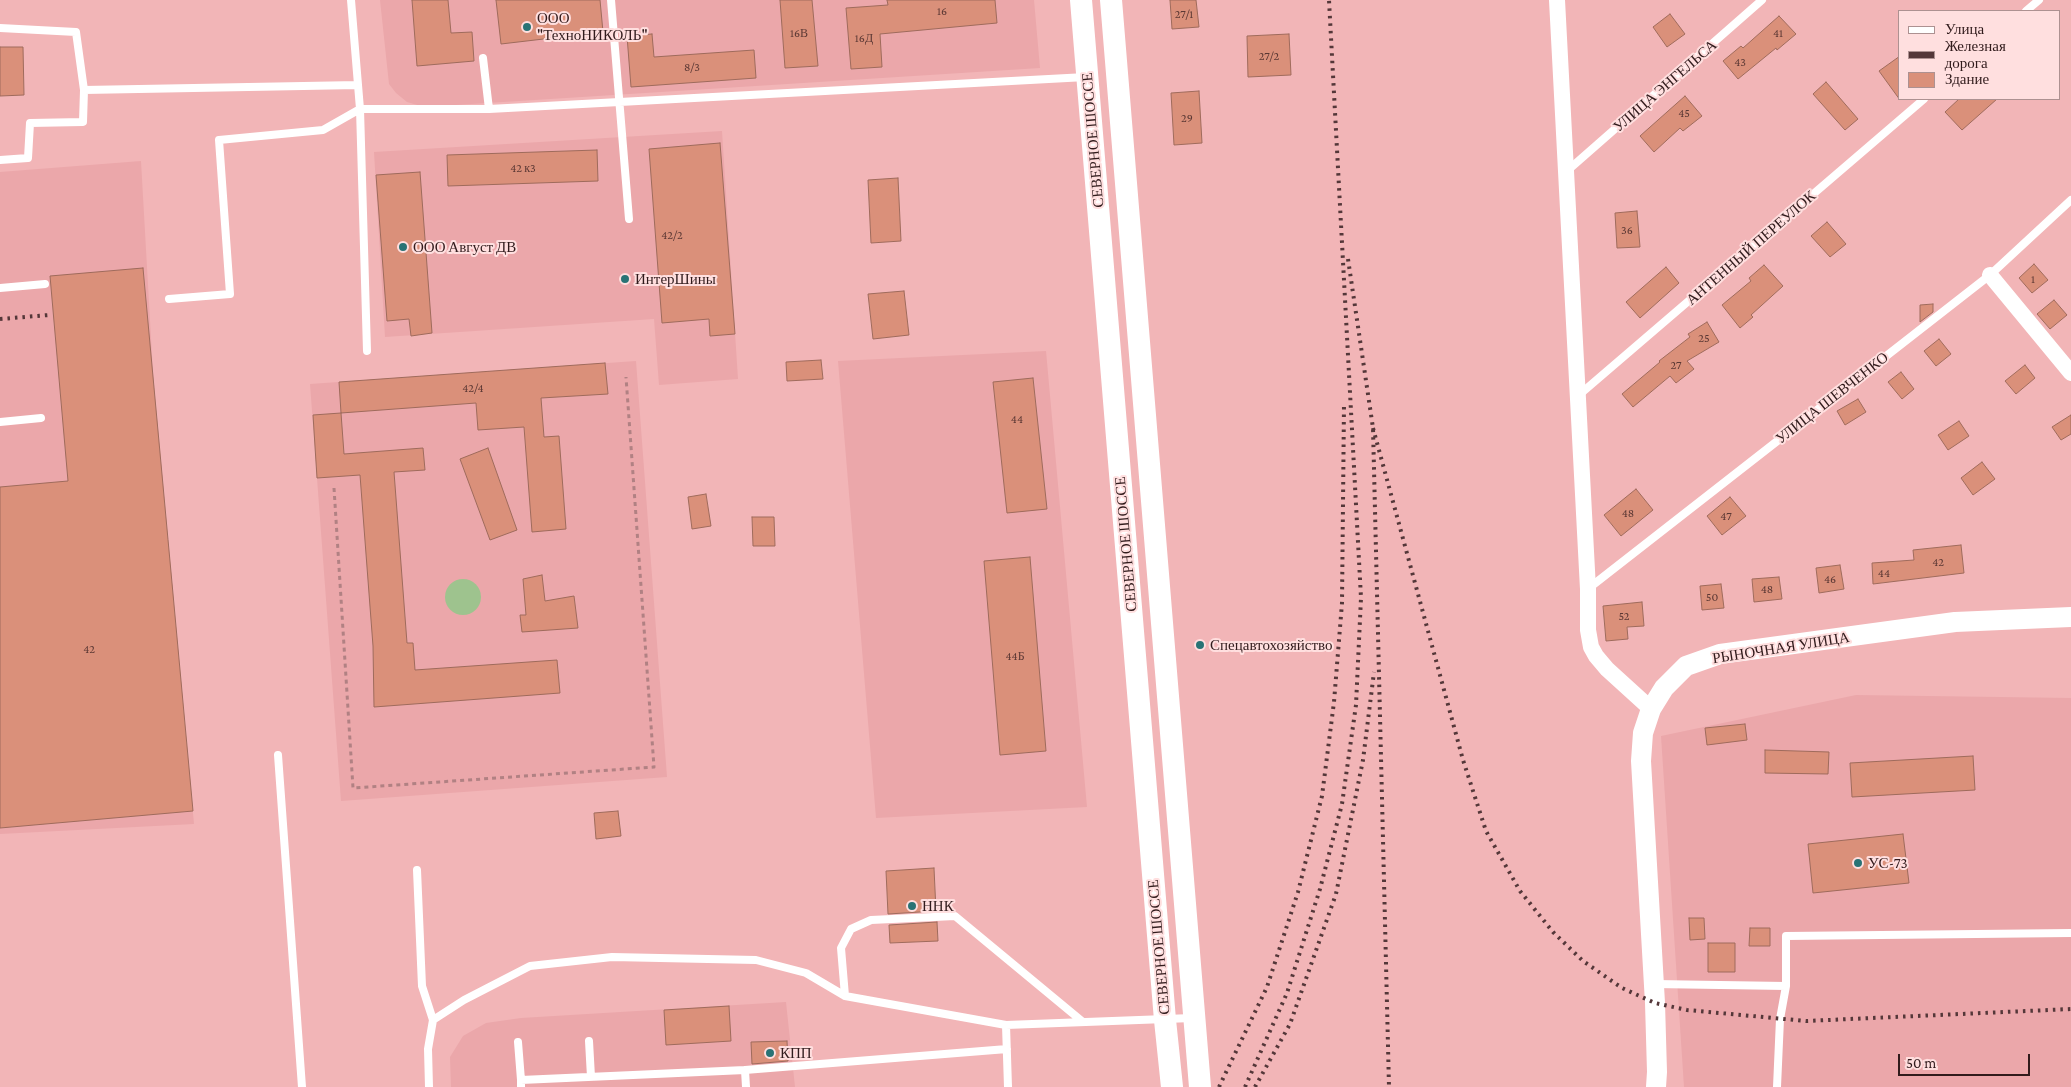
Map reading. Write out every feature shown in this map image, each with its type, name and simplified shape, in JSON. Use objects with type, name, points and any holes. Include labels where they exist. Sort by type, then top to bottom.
[{"type":"main road","name":"СЕВЕРНОЕ ШОССЕ","points":[[1081,0],[1172,1087]]},
{"type":"main road","name":"СЕВЕРНОЕ ШОССЕ","points":[[1111,0],[1200,1087]]},
{"type":"main road","points":[[1088,76],[1117,74]]},
{"type":"street","points":[[1557,0],[1588,589],[1588,630],[1591,646],[1608,669],[1652,709]]},
{"type":"street","points":[[1990,275],[2071,373]]},
{"type":"street","name":"РЫНОЧНАЯ УЛИЦА","points":[[1656,1087],[1658,1072],[1654,984],[1641,761],[1643,732],[1652,709],[1664,688],[1686,666],[1720,654],[1955,622],[2071,617]]},
{"type":"lane","points":[[351,0],[360,109],[367,352]]},
{"type":"lane","points":[[611,0],[629,219]]},
{"type":"lane","name":"УЛИЦА ЭНГЕЛЬСА","points":[[1567,171],[1762,0]]},
{"type":"lane","points":[[2027,10],[2039,0]]},
{"type":"lane","points":[[0,28],[76,32],[84,90],[83,122],[30,123],[28,158],[0,160]]},
{"type":"lane","points":[[483,58],[489,108]]},
{"type":"lane","points":[[169,299],[230,294],[219,140],[323,130],[360,109],[489,108],[1088,76]]},
{"type":"lane","points":[[84,90],[358,85]]},
{"type":"lane","name":"АНТЕННЫЙ ПЕРЕУЛОК","points":[[1578,396],[1923,100]]},
{"type":"lane","name":"УЛИЦА ШЕВЧЕНКО","points":[[1588,589],[1990,275],[2071,200]]},
{"type":"lane","points":[[0,288],[45,284]]},
{"type":"lane","points":[[0,422],[41,418]]},
{"type":"lane","points":[[278,755],[302,1087]]},
{"type":"lane","points":[[417,870],[422,986],[433,1020],[428,1049],[429,1087]]},
{"type":"lane","points":[[845,996],[841,948],[852,929],[871,920],[955,916],[1083,1022]]},
{"type":"lane","points":[[1777,1087],[1780,1018],[1786,986],[1786,936],[2071,933]]},
{"type":"lane","points":[[433,1020],[464,1000],[530,966],[612,957],[756,960],[806,973],[845,996],[1006,1025],[1194,1018]]},
{"type":"lane","points":[[1654,984],[1786,986]]},
{"type":"lane","points":[[1006,1025],[1008,1087]]},
{"type":"lane","points":[[589,1041],[591,1077]]},
{"type":"lane","points":[[518,1042],[521,1083],[591,1077],[746,1070],[1007,1049]]},
{"type":"lane","points":[[746,1070],[746,1087]]},
{"type":"path","points":[[334,488],[353,788],[654,767],[626,377]]},
{"type":"shaded area","points":[[380,0],[1034,0],[1040,68],[424,107],[407,102],[389,84]]},
{"type":"shaded area","name":"ИнтерШины","points":[[722,131],[738,379],[659,385],[654,319],[385,337],[374,152]]},
{"type":"shaded area","points":[[141,161],[153,373],[194,824],[0,834],[0,172]]},
{"type":"shaded area","points":[[1046,351],[1087,807],[876,818],[838,361]]},
{"type":"shaded area","points":[[636,361],[667,777],[341,801],[310,384]]},
{"type":"shaded area","points":[[1856,695],[2071,698],[2071,1087],[1684,1087],[1661,736]]},
{"type":"shaded area","points":[[786,1002],[795,1087],[451,1087],[450,1057],[463,1036],[486,1023],[521,1018]]},
{"type":"green space","points":[[463,579],[476,584],[481,597],[476,610],[463,615],[450,610],[445,597],[450,584]]},
{"type":"building","points":[[412,0],[448,0],[451,33],[472,32],[474,61],[417,66]]},
{"type":"building","points":[[496,0],[600,0],[603,32],[501,44]]},
{"type":"building","points":[[780,0],[812,0],[818,66],[785,68]]},
{"type":"building","points":[[887,0],[995,0],[997,23],[880,34],[882,67],[851,69],[846,8],[888,5]]},
{"type":"building","points":[[1170,0],[1196,0],[1199,27],[1172,29]]},
{"type":"building","points":[[1670,14],[1685,34],[1667,47],[1653,27]]},
{"type":"building","points":[[1779,16],[1796,34],[1738,79],[1723,61],[1741,46],[1743,48]]},
{"type":"building","points":[[652,34],[654,57],[754,50],[756,78],[631,87],[627,36]]},
{"type":"building","points":[[1289,34],[1291,75],[1248,77],[1247,36]]},
{"type":"building","points":[[0,47],[23,47],[24,95],[0,96]]},
{"type":"building","points":[[1898,57],[1898,97],[1879,71]]},
{"type":"building","points":[[1826,82],[1858,119],[1845,130],[1813,94]]},
{"type":"building","points":[[1199,91],[1202,143],[1174,145],[1171,93]]},
{"type":"building","points":[[1685,96],[1702,116],[1683,131],[1680,128],[1654,152],[1640,136]]},
{"type":"building","points":[[1958,100],[1996,100],[1962,130],[1945,112]]},
{"type":"building","points":[[720,143],[735,334],[710,336],[709,319],[662,323],[649,149]]},
{"type":"building","points":[[597,150],[598,181],[448,186],[447,155]]},
{"type":"building","name":"ООО Август ДВ","points":[[420,172],[432,333],[411,336],[409,319],[387,321],[376,175]]},
{"type":"building","points":[[898,178],[901,241],[871,243],[868,180]]},
{"type":"building","points":[[1637,211],[1640,247],[1617,248],[1615,213]]},
{"type":"building","points":[[1827,222],[1846,244],[1830,257],[1811,236]]},
{"type":"building","points":[[2034,264],[2048,280],[2032,293],[2019,278]]},
{"type":"building","points":[[1764,265],[1783,286],[1751,315],[1753,317],[1740,328],[1722,305],[1751,281],[1749,278]]},
{"type":"building","points":[[1666,267],[1679,283],[1640,318],[1626,302]]},
{"type":"building","points":[[143,268],[193,811],[0,828],[0,487],[68,481],[50,276]]},
{"type":"building","points":[[904,291],[909,335],[873,339],[868,294]]},
{"type":"building","points":[[2054,300],[2067,315],[2050,329],[2037,314]]},
{"type":"building","points":[[1933,304],[1933,312],[1920,322],[1920,305]]},
{"type":"building","points":[[1707,322],[1719,342],[1687,361],[1694,369],[1676,383],[1670,376],[1633,407],[1622,394],[1659,361],[1690,337],[1688,334]]},
{"type":"building","points":[[1939,339],[1951,354],[1936,366],[1924,351]]},
{"type":"building","points":[[821,360],[823,379],[787,381],[786,362]]},
{"type":"building","points":[[605,363],[608,394],[541,398],[544,437],[559,436],[566,529],[532,532],[524,427],[478,430],[476,403],[341,413],[339,382]]},
{"type":"building","points":[[2025,365],[2035,378],[2016,394],[2005,381]]},
{"type":"building","points":[[1901,372],[1914,389],[1902,399],[1888,382]]},
{"type":"building","points":[[1033,378],[1047,509],[1007,513],[993,382]]},
{"type":"building","points":[[1858,399],[1866,412],[1845,425],[1837,411]]},
{"type":"building","points":[[341,413],[344,454],[423,448],[425,470],[394,472],[407,643],[413,643],[415,670],[557,660],[560,693],[374,707],[373,646],[360,475],[317,478],[313,415]]},
{"type":"building","points":[[2071,415],[2071,434],[2061,440],[2052,427]]},
{"type":"building","points":[[1959,421],[1969,436],[1948,450],[1938,435]]},
{"type":"building","points":[[488,448],[517,530],[490,540],[460,459]]},
{"type":"building","points":[[1982,462],[1995,479],[1973,495],[1961,478]]},
{"type":"building","points":[[1636,489],[1653,510],[1621,536],[1604,515]]},
{"type":"building","points":[[706,494],[711,526],[692,529],[688,497]]},
{"type":"building","points":[[1730,497],[1746,516],[1722,535],[1707,516]]},
{"type":"building","points":[[752,517],[774,517],[775,546],[753,546]]},
{"type":"building","points":[[1961,545],[1964,573],[1873,584],[1872,563],[1914,560],[1913,550]]},
{"type":"building","points":[[1030,557],[1046,751],[1000,755],[984,561]]},
{"type":"building","points":[[1840,565],[1844,589],[1819,593],[1816,568]]},
{"type":"building","points":[[542,575],[545,601],[574,596],[578,628],[522,632],[520,615],[526,615],[523,579]]},
{"type":"building","points":[[1779,577],[1782,599],[1754,602],[1752,579]]},
{"type":"building","points":[[1721,584],[1724,608],[1702,610],[1700,586]]},
{"type":"building","points":[[1642,602],[1644,626],[1627,627],[1628,639],[1606,641],[1603,606]]},
{"type":"building","points":[[1745,724],[1747,740],[1707,745],[1705,728]]},
{"type":"building","points":[[1765,750],[1829,752],[1828,774],[1765,773]]},
{"type":"building","points":[[1973,756],[1975,790],[1852,797],[1850,763]]},
{"type":"building","points":[[618,811],[621,836],[596,839],[594,813]]},
{"type":"building","name":"УС-73","points":[[1903,834],[1909,883],[1813,893],[1808,844]]},
{"type":"building","points":[[934,868],[936,911],[888,914],[886,871]]},
{"type":"building","points":[[1689,918],[1704,918],[1705,939],[1690,940]]},
{"type":"building","points":[[937,922],[938,941],[890,943],[889,925]]},
{"type":"building","points":[[1750,928],[1770,928],[1770,946],[1749,946]]},
{"type":"building","points":[[1708,943],[1735,943],[1735,972],[1708,972]]},
{"type":"building","points":[[729,1006],[731,1041],[666,1045],[664,1010]]},
{"type":"building","name":"КПП","points":[[787,1041],[788,1061],[752,1064],[751,1042]]},
{"type":"railway","points":[[1245,1087],[1287,993],[1320,889],[1342,804],[1356,705],[1361,598],[1329,0]]},
{"type":"railway","points":[[1348,259],[1373,428],[1389,1087]]},
{"type":"railway","points":[[0,319],[49,315]]},
{"type":"railway","points":[[1219,1087],[1267,987],[1298,892],[1322,796],[1334,702],[1342,603],[1344,404]]},
{"type":"railway","points":[[1373,428],[1463,760],[1486,831],[1520,891],[1553,932],[1583,961],[1622,988],[1655,1003],[1687,1010],[1806,1021],[2071,1009]]},
{"type":"railway","points":[[1255,1087],[1290,1024],[1336,894],[1363,760],[1374,672]]},
{"type":"place","name":"ООО \"ТехноНИКОЛЬ\"","points":[[527,27]]},
{"type":"place","name":"ООО Август ДВ","points":[[403,247]]},
{"type":"place","name":"ИнтерШины","points":[[625,279]]},
{"type":"place","name":"Спецавтохозяйство","points":[[1200,645]]},
{"type":"place","name":"УС-73","points":[[1858,863]]},
{"type":"place","name":"ННК","points":[[912,906]]},
{"type":"place","name":"КПП","points":[[770,1053]]}]
